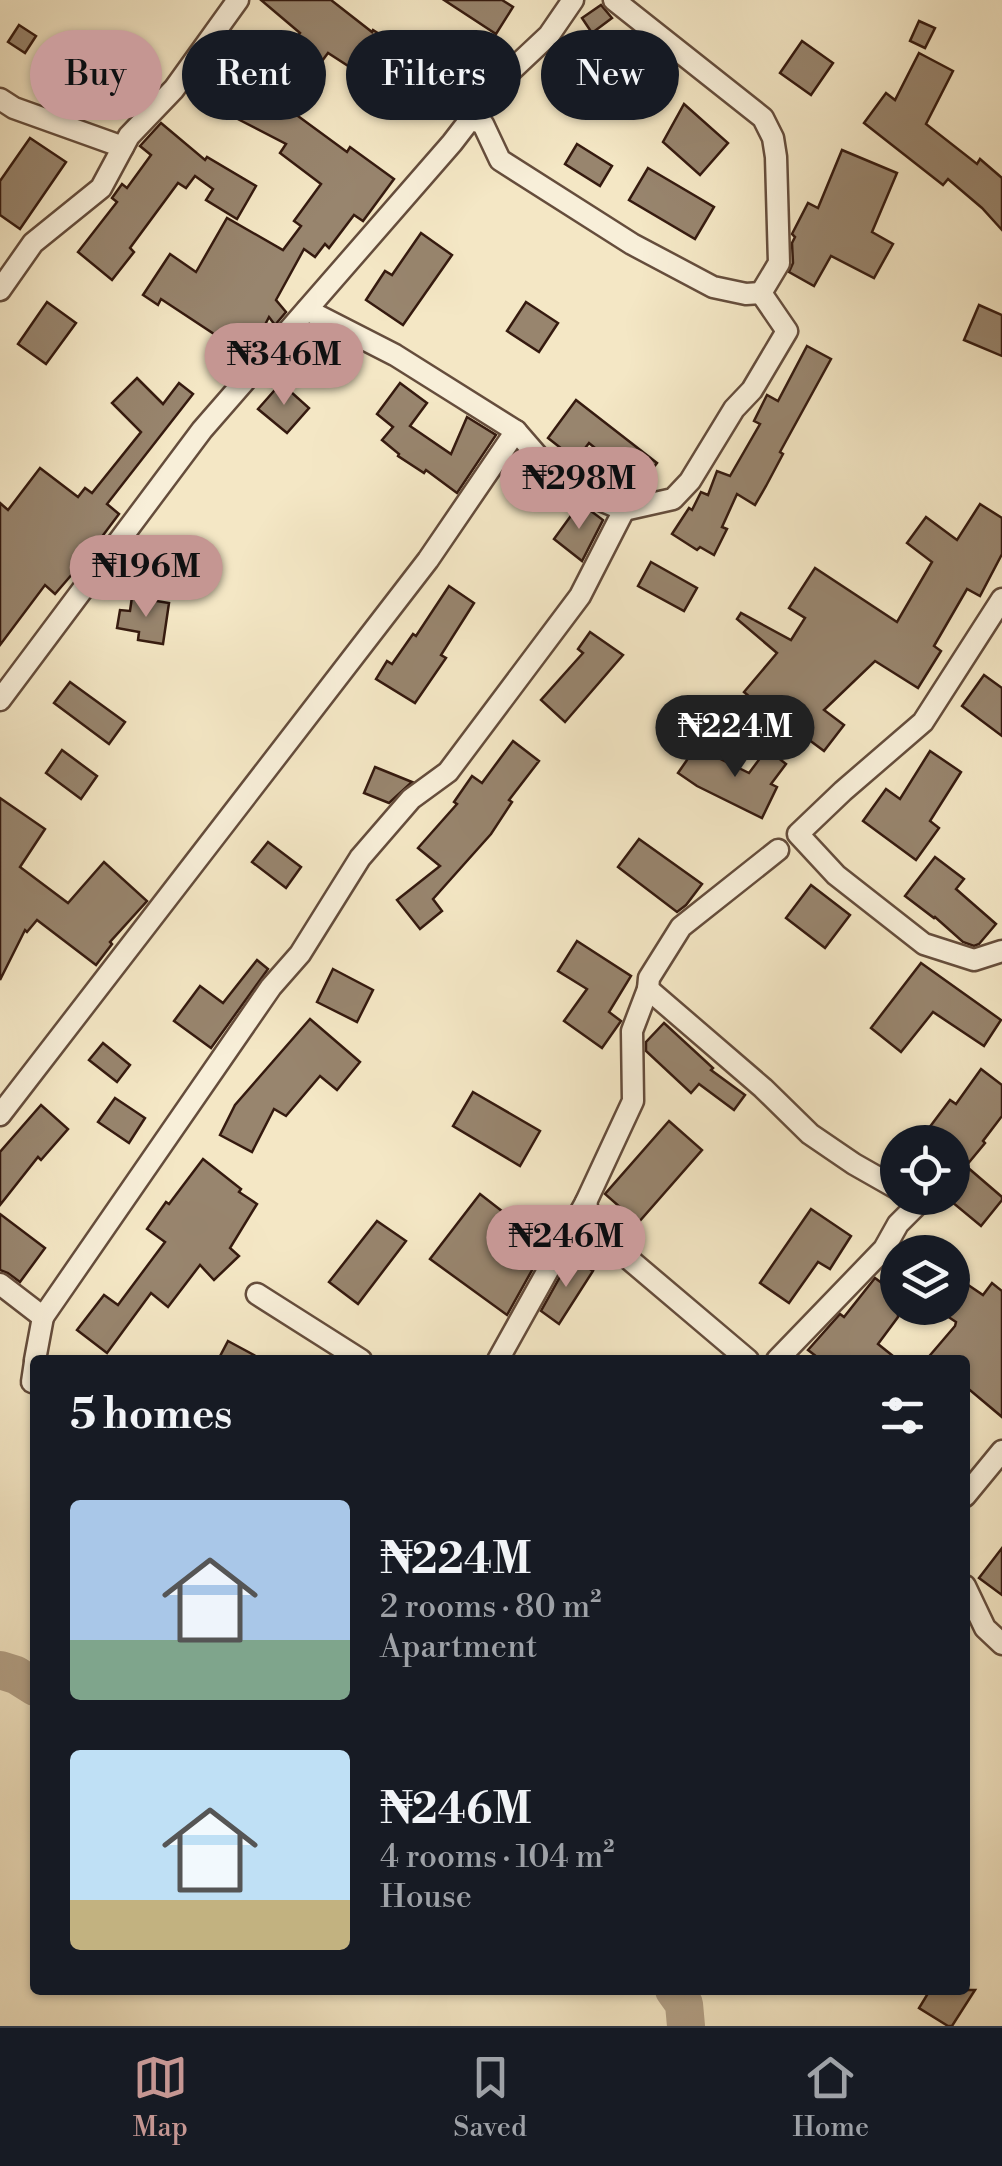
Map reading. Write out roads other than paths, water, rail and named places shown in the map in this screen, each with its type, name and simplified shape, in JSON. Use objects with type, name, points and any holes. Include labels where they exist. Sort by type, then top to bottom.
[{"type":"street","points":[[0,290],[33,242],[101,188],[123,146],[142,120],[174,89],[238,0]]},
{"type":"street","points":[[521,62],[549,36],[573,0]]},
{"type":"street","points":[[614,0],[763,118],[773,138],[776,158],[779,263],[761,293]]},
{"type":"street","points":[[0,99],[14,108],[123,146]]},
{"type":"street","points":[[1,698],[202,430],[469,120]]},
{"type":"street","points":[[475,120],[483,124],[500,160],[632,244],[713,287],[761,293]]},
{"type":"street","points":[[307,310],[395,355],[516,431],[562,484],[624,510],[673,499],[690,481],[734,409],[752,390],[788,330],[761,293]]},
{"type":"street","points":[[0,1116],[428,560],[516,431]]},
{"type":"street","points":[[36,1355],[43,1317],[272,988],[300,954],[360,858],[411,799],[448,772],[580,596],[624,510]]},
{"type":"street","points":[[1002,599],[923,722],[798,834],[836,874],[924,944],[974,960],[1002,951]]},
{"type":"street","points":[[501,1355],[586,1202],[633,1100],[632,1031],[649,978],[681,927],[778,850]]},
{"type":"street","points":[[648,989],[810,1134],[880,1178]]},
{"type":"street","points":[[586,1202],[591,1227],[742,1355]]},
{"type":"street","points":[[781,1355],[884,1249],[907,1215]]},
{"type":"street","points":[[0,1284],[43,1317]]},
{"type":"street","points":[[257,1294],[352,1355]]},
{"type":"street","points":[[970,1490],[1002,1451]]},
{"type":"street","points":[[970,1596],[985,1628],[1002,1644]]},
{"type":"waterway","points":[[0,1670],[30,1684]]},
{"type":"waterway","points":[[678,1995],[684,2004],[686,2026]]}]
